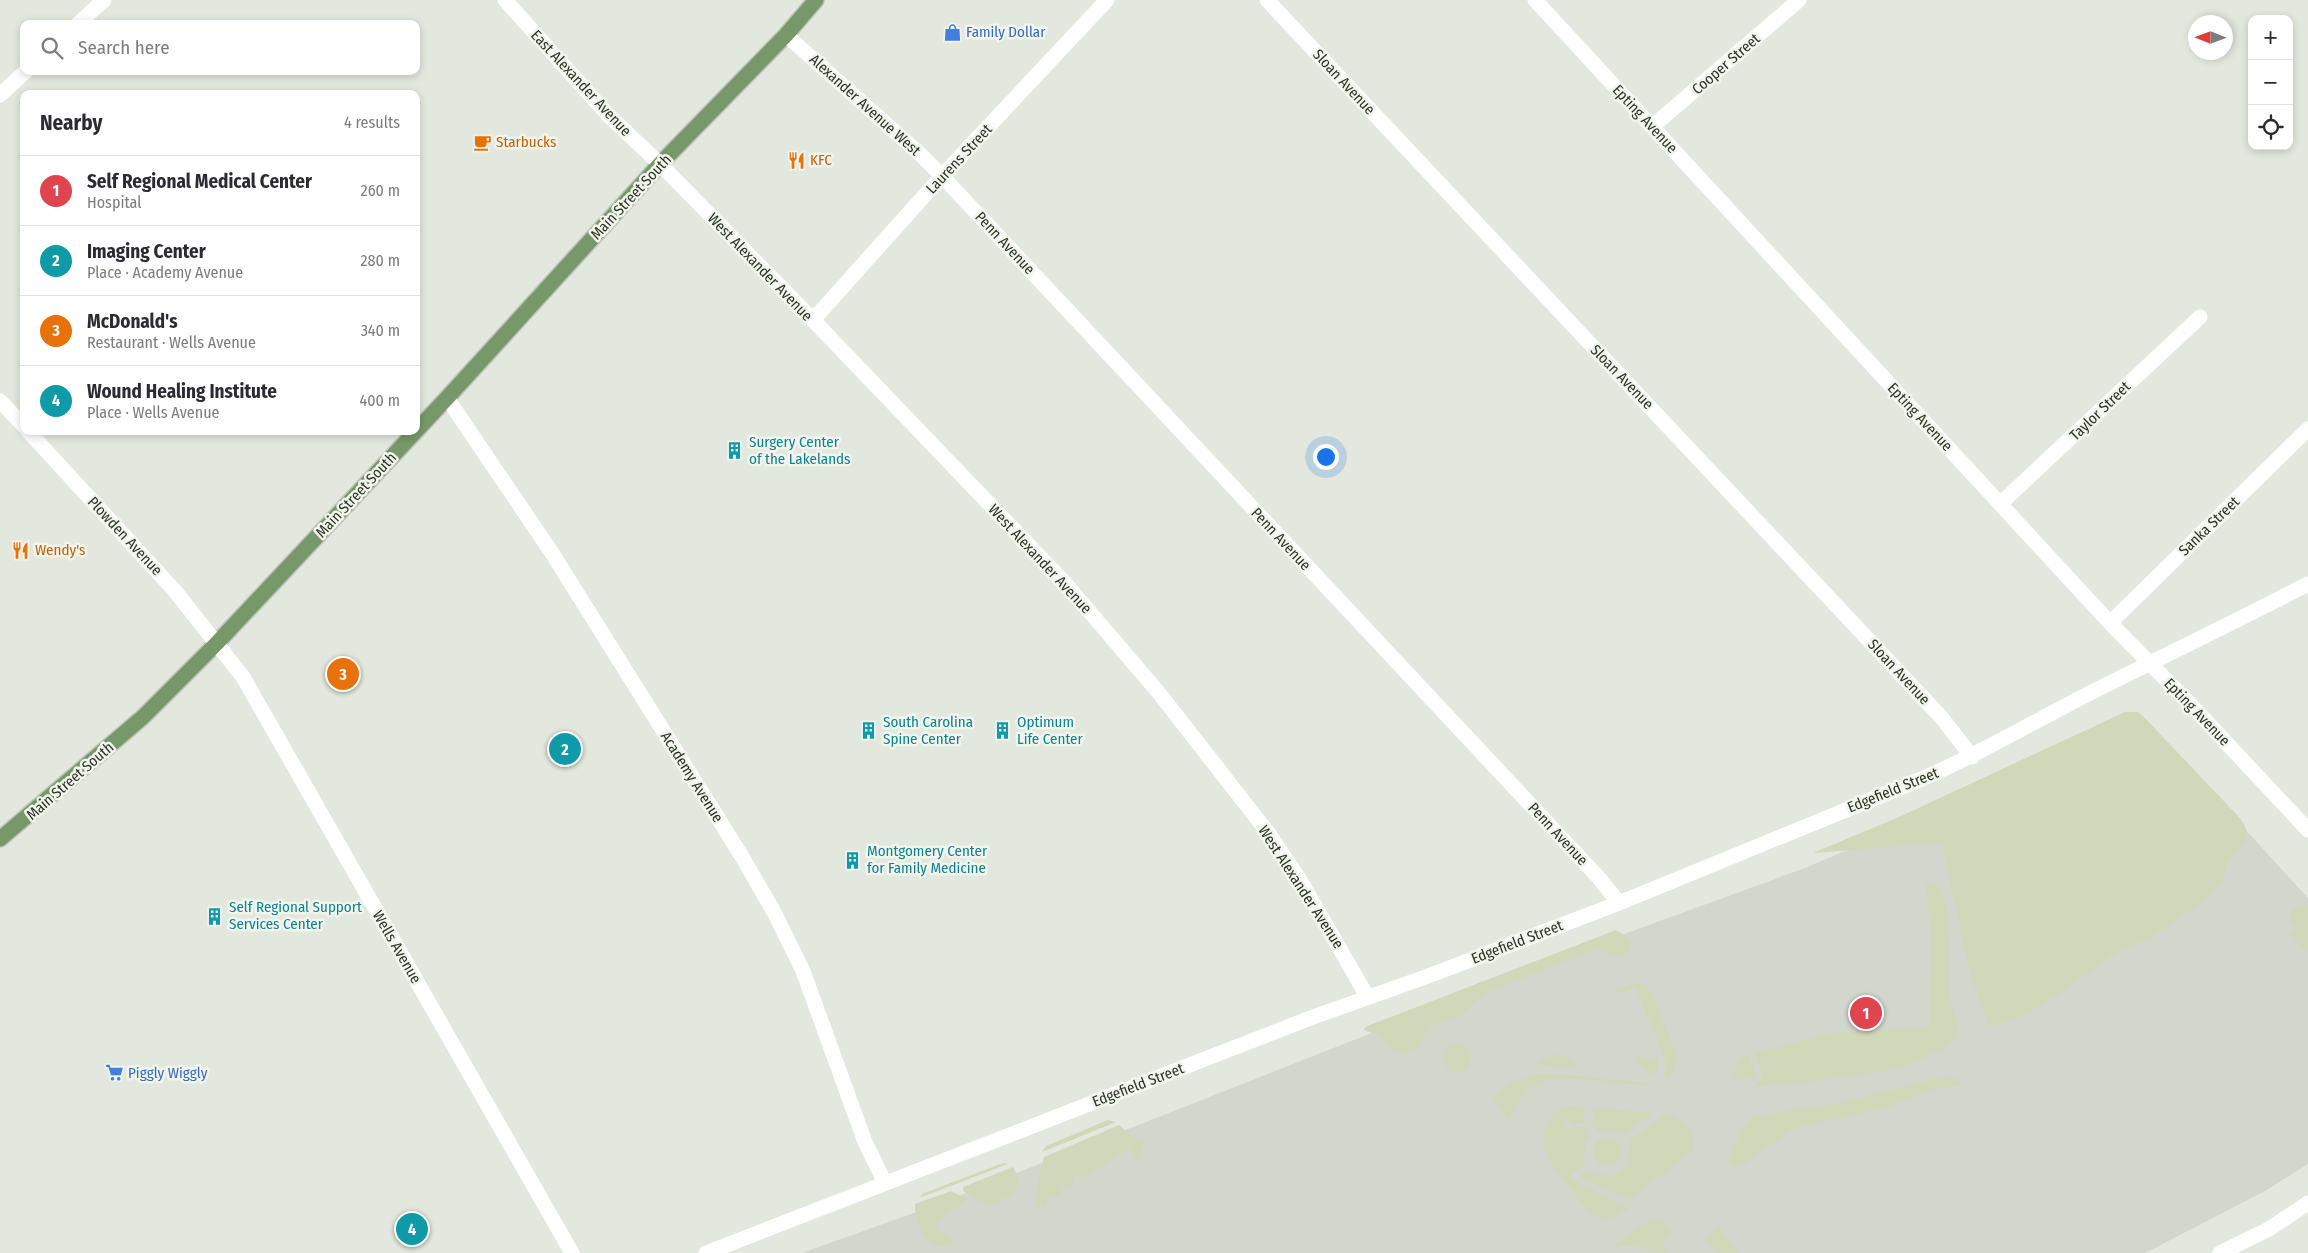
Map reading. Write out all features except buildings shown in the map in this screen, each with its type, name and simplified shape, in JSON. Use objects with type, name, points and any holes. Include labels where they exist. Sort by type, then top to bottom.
[{"type":"main road","name":"Main Street South","points":[[420,427],[660,164],[786,35],[816,0]]},
{"type":"main road","name":"Main Street South","points":[[0,839],[143,717],[216,644],[412,435]]},
{"type":"street","points":[[82,20],[104,0]]},
{"type":"street","name":"East Alexander Avenue","points":[[504,0],[609,116],[660,164]]},
{"type":"street","name":"Laurens Street","points":[[813,320],[942,176],[1107,0]]},
{"type":"street","name":"Sloan Avenue","points":[[1267,0],[1942,718],[1972,757]]},
{"type":"street","name":"Epting Avenue","points":[[1535,0],[2110,623],[2308,830]]},
{"type":"street","name":"Cooper Street","points":[[1653,126],[1799,0]]},
{"type":"street","name":"Alexander Avenue West","points":[[786,35],[920,154],[942,176]]},
{"type":"street","points":[[0,95],[22,75]]},
{"type":"street","name":"West Alexander Avenue","points":[[660,164],[813,320],[1064,583],[1158,693],[1269,834],[1300,880],[1367,996]]},
{"type":"street","name":"Penn Avenue","points":[[942,176],[1599,878],[1619,903]]},
{"type":"street","name":"Taylor Street","points":[[2000,504],[2200,316]]},
{"type":"street","name":"Academy Avenue","points":[[447,398],[552,553],[741,855],[774,912],[803,971],[865,1142],[885,1184]]},
{"type":"street","points":[[0,401],[20,422]]},
{"type":"street","name":"Sanka Street","points":[[2110,623],[2308,429]]},
{"type":"street","name":"Plowden Avenue","points":[[32,435],[175,591],[216,644]]},
{"type":"street","name":"Edgefield Street","points":[[706,1253],[1367,996],[1431,976],[1619,903],[1972,757],[2103,686],[2308,584]]},
{"type":"street","name":"Wells Avenue","points":[[216,644],[243,677],[572,1253]]},
{"type":"street","points":[[2220,1253],[2270,1229],[2308,1203]]},
{"type":"shaded area","points":[[2147,722],[2308,898],[2308,1164],[2265,1191],[2145,1253],[802,1253],[933,1206],[1605,941],[1805,868]]},
{"type":"green space","points":[[2125,712],[2137,712],[2142,715],[2238,816],[2246,830],[2246,840],[2227,863],[2223,881],[2200,903],[2148,939],[2116,953],[2056,996],[2024,1015],[2007,1022],[1989,1026],[1970,974],[1942,843],[1813,853],[1899,817]]},
{"type":"green space","points":[[1932,882],[1940,888],[1945,900],[1949,933],[1950,995],[1958,1027],[1954,1040],[1947,1047],[1898,1069],[1793,1084],[1752,1087],[1761,1081],[1761,1070],[1755,1053],[1831,1033],[1929,1027],[1931,936],[1926,884]]},
{"type":"green space","points":[[2299,905],[2308,905],[2308,953],[2288,932],[2297,930],[2290,919],[2292,911]]},
{"type":"green space","points":[[1616,930],[1626,936],[1631,943],[1630,950],[1624,956],[1617,957],[1607,952],[1595,950],[1486,992],[1461,1016],[1433,1026],[1422,1038],[1417,1050],[1410,1048],[1408,1055],[1395,1052],[1377,1035],[1364,1030],[1365,1027]]},
{"type":"green space","points":[[1639,982],[1648,987],[1653,995],[1676,1053],[1675,1068],[1668,1079],[1665,1075],[1666,1062],[1636,988],[1617,994],[1615,990]]},
{"type":"green space","points":[[1457,1044],[1467,1048],[1471,1058],[1467,1068],[1457,1072],[1447,1068],[1443,1058],[1447,1048]]},
{"type":"green space","points":[[1557,1054],[1569,1058],[1577,1068],[1539,1065],[1537,1062]]},
{"type":"green space","points":[[1749,1056],[1756,1074],[1755,1078],[1732,1080],[1738,1058]]},
{"type":"green space","points":[[1635,1057],[1658,1058],[1658,1071],[1649,1075]]},
{"type":"green space","points":[[1536,1074],[1557,1074],[1645,1083],[1649,1085],[1575,1079],[1550,1080],[1531,1089],[1523,1097],[1508,1123],[1505,1113],[1493,1096],[1507,1084]]},
{"type":"green space","points":[[1955,1077],[1963,1085],[1935,1089],[1885,1108],[1795,1128],[1742,1165],[1733,1168],[1729,1164],[1728,1160],[1743,1129],[1747,1123],[1757,1116],[1844,1102],[1934,1079]]},
{"type":"green space","points":[[1571,1106],[1584,1107],[1584,1123],[1574,1124],[1568,1120],[1565,1121],[1564,1126],[1566,1128],[1585,1127],[1591,1138],[1587,1140],[1583,1166],[1572,1173],[1572,1177],[1577,1183],[1629,1208],[1623,1213],[1609,1218],[1596,1216],[1582,1203],[1560,1176],[1549,1158],[1543,1139],[1544,1130],[1551,1117],[1561,1109]]},
{"type":"green space","points":[[1594,1108],[1653,1113],[1627,1133],[1601,1130],[1597,1132],[1592,1124]]},
{"type":"green space","points":[[1666,1114],[1678,1119],[1687,1126],[1693,1137],[1694,1150],[1630,1199],[1580,1178],[1587,1171],[1613,1176],[1627,1165],[1631,1139]]},
{"type":"green space","points":[[1108,1120],[1116,1122],[1042,1152],[1046,1146]]},
{"type":"green space","points":[[1119,1125],[1134,1138],[1144,1140],[1138,1160],[1129,1148],[1085,1177],[1074,1175],[1072,1187],[1061,1186],[1060,1197],[1048,1195],[1046,1207],[1036,1205],[1039,1176],[1044,1157]]},
{"type":"green space","points":[[1607,1138],[1617,1142],[1621,1152],[1617,1162],[1607,1166],[1597,1162],[1593,1152],[1597,1142]]},
{"type":"green space","points":[[1003,1163],[1008,1164],[919,1198],[922,1194]]},
{"type":"green space","points":[[1013,1167],[1018,1182],[1016,1188],[1008,1196],[988,1206],[963,1191],[963,1187]]},
{"type":"green space","points":[[951,1191],[967,1199],[941,1219],[934,1227],[952,1239],[953,1245],[949,1247],[933,1245],[920,1226],[915,1204]]},
{"type":"green space","points":[[1650,1220],[1660,1220],[1672,1228],[1674,1234],[1662,1244],[1668,1253],[1628,1246],[1610,1248]]},
{"type":"green space","points":[[1719,1227],[1738,1253],[1717,1253],[1705,1238]]},
{"type":"place","name":"Family Dollar","points":[[952,32]]},
{"type":"place","name":"Starbucks","points":[[482,142]]},
{"type":"place","name":"KFC","points":[[796,160]]},
{"type":"place","name":"Surgery Center of the Lakelands","points":[[735,451]]},
{"type":"place","name":"Wendy's","points":[[21,550]]},
{"type":"place","name":"McDonald's","points":[[343,674]]},
{"type":"place","name":"South Carolina Spine Center","points":[[869,731]]},
{"type":"place","name":"Optimum Life Center","points":[[1003,731]]},
{"type":"place","name":"Imaging Center","points":[[565,749]]},
{"type":"place","name":"Montgomery Center for Family Medicine","points":[[853,860]]},
{"type":"place","name":"Self Regional Support Services Center","points":[[215,916]]},
{"type":"place","name":"Self Regional Medical Center","points":[[1866,1013]]},
{"type":"place","name":"Piggly Wiggly","points":[[114,1073]]},
{"type":"place","name":"Wound Healing Institute","points":[[412,1229]]}]
